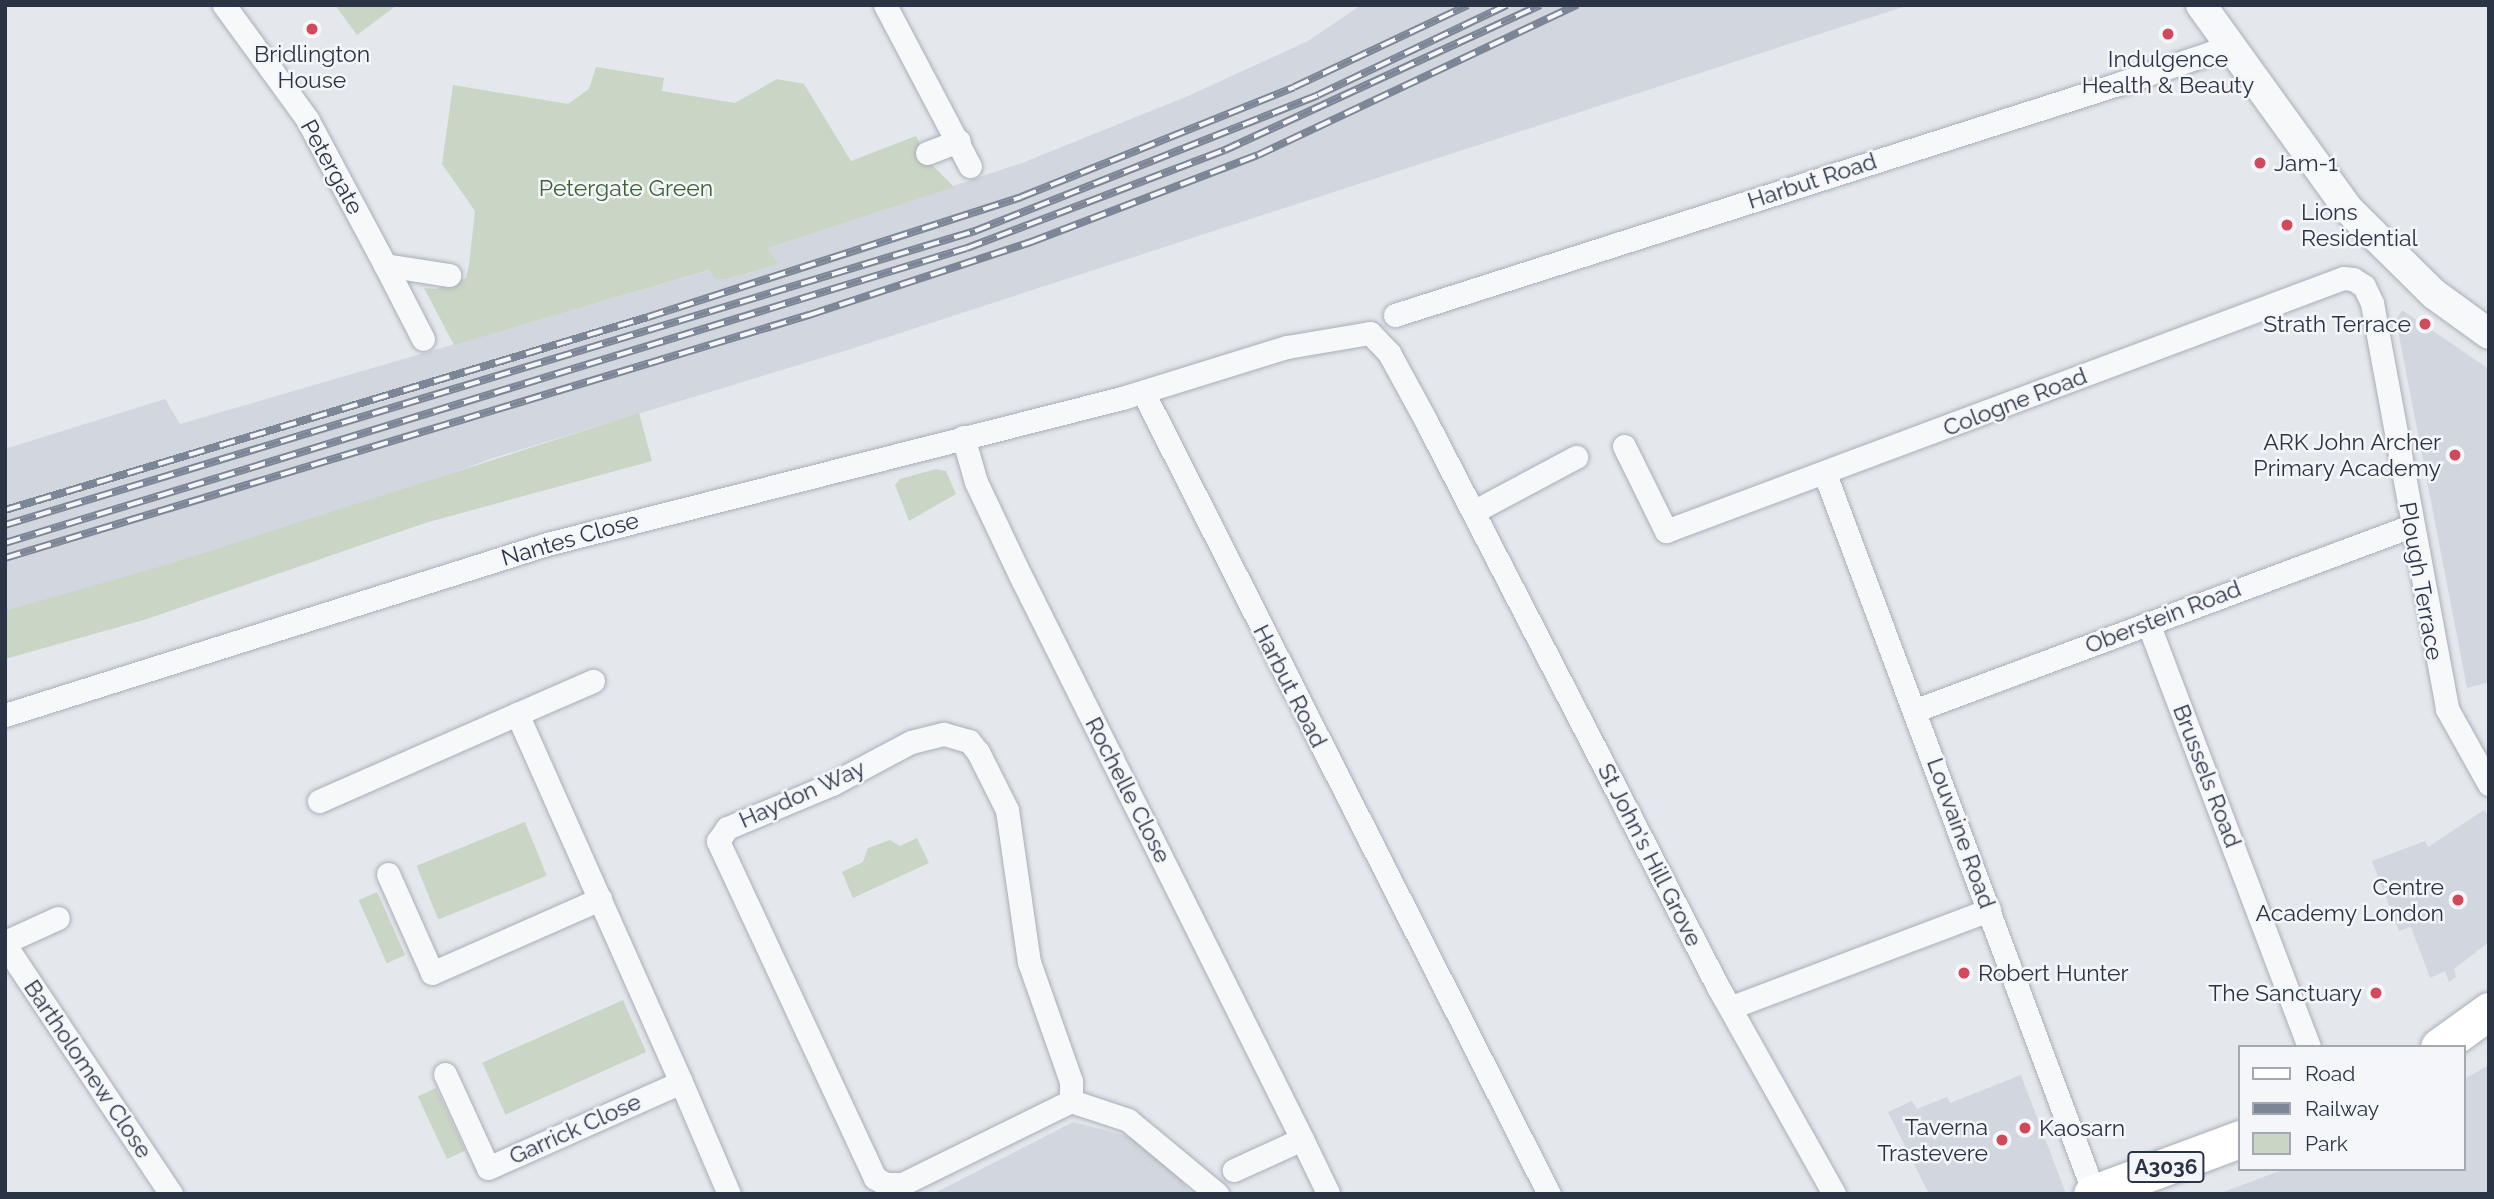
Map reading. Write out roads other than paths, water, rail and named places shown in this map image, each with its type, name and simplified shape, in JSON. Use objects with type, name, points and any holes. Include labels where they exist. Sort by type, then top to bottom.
[{"type":"main road","points":[[2442,1045],[2489,1011]]},
{"type":"main road","name":"A3036","points":[[2093,1193],[2146,1185],[2238,1140]]},
{"type":"street","name":"Petergate","points":[[224,5],[307,119],[423,339]]},
{"type":"street","points":[[885,5],[970,166]]},
{"type":"street","points":[[2201,5],[2349,211],[2434,294],[2489,334]]},
{"type":"street","name":"Harbut Road","points":[[1395,315],[2121,83],[2213,52],[2227,43]]},
{"type":"street","points":[[928,153],[959,141]]},
{"type":"street","points":[[385,265],[449,275]]},
{"type":"street","name":"Cologne Road","points":[[1624,446],[1665,531],[1825,474],[2343,278],[2364,286]]},
{"type":"street","name":"Plough Terrace","points":[[2364,286],[2372,303],[2411,526],[2447,709],[2489,784]]},
{"type":"street","name":"St John's Hill Grove","points":[[1143,392],[1287,347],[1350,333],[1375,335],[1389,353],[1732,1007],[1834,1194]]},
{"type":"street","name":"Harbut Road","points":[[1143,392],[1549,1194]]},
{"type":"street","name":"Nantes Close","points":[[5,715],[547,544],[1143,392]]},
{"type":"street","name":"Rochelle Close","points":[[963,437],[975,482],[1328,1193]]},
{"type":"street","points":[[1473,512],[1576,457]]},
{"type":"street","name":"Louvaine Road","points":[[1825,474],[1916,710],[2093,1193]]},
{"type":"street","name":"Oberstein Road","points":[[1916,710],[2411,526]]},
{"type":"street","name":"Brussels Road","points":[[2148,623],[2308,1045]]},
{"type":"street","points":[[319,801],[593,681]]},
{"type":"street","points":[[517,714],[729,1194]]},
{"type":"street","name":"Haydon Way","points":[[956,735],[969,741],[1007,810],[1029,962],[1072,1081],[1071,1101],[902,1185],[875,1178],[718,841],[727,828],[832,784],[928,736],[956,735]]},
{"type":"street","points":[[388,874],[432,973],[600,899]]},
{"type":"street","points":[[1732,1007],[1989,910]]},
{"type":"street","name":"Bartholomew Close","points":[[58,918],[5,944],[171,1194]]},
{"type":"street","name":"Garrick Close","points":[[445,1073],[488,1168],[681,1082]]},
{"type":"street","points":[[1071,1101],[1128,1120],[1217,1194]]},
{"type":"street","points":[[1234,1170],[1303,1139]]},
{"type":"railway","points":[[5,510],[648,317],[1021,197],[1294,87],[1468,5]]},
{"type":"railway","points":[[5,525],[975,231],[1318,95],[1507,5]]},
{"type":"railway","points":[[5,543],[967,248],[1225,150],[1540,5]]},
{"type":"railway","points":[[5,558],[809,315],[1031,242],[1258,155],[1577,5]]},
{"type":"place","name":"Bridlington House","points":[[312,29]]},
{"type":"place","name":"Indulgence Health & Beauty","points":[[2168,34]]},
{"type":"place","name":"Jam-1","points":[[2260,163]]},
{"type":"place","name":"Lions Residential","points":[[2287,225]]},
{"type":"place","name":"Strath Terrace","points":[[2425,324]]},
{"type":"place","name":"ARK John Archer Primary Academy","points":[[2455,455]]},
{"type":"place","name":"Centre Academy London","points":[[2458,900]]},
{"type":"place","name":"Robert Hunter","points":[[1964,973]]},
{"type":"place","name":"The Sanctuary","points":[[2376,993]]},
{"type":"place","name":"Kaosarn","points":[[2025,1128]]},
{"type":"place","name":"Taverna Trastevere","points":[[2002,1140]]},
{"type":"park label","name":"Petergate Green","points":[[626,188]]}]
